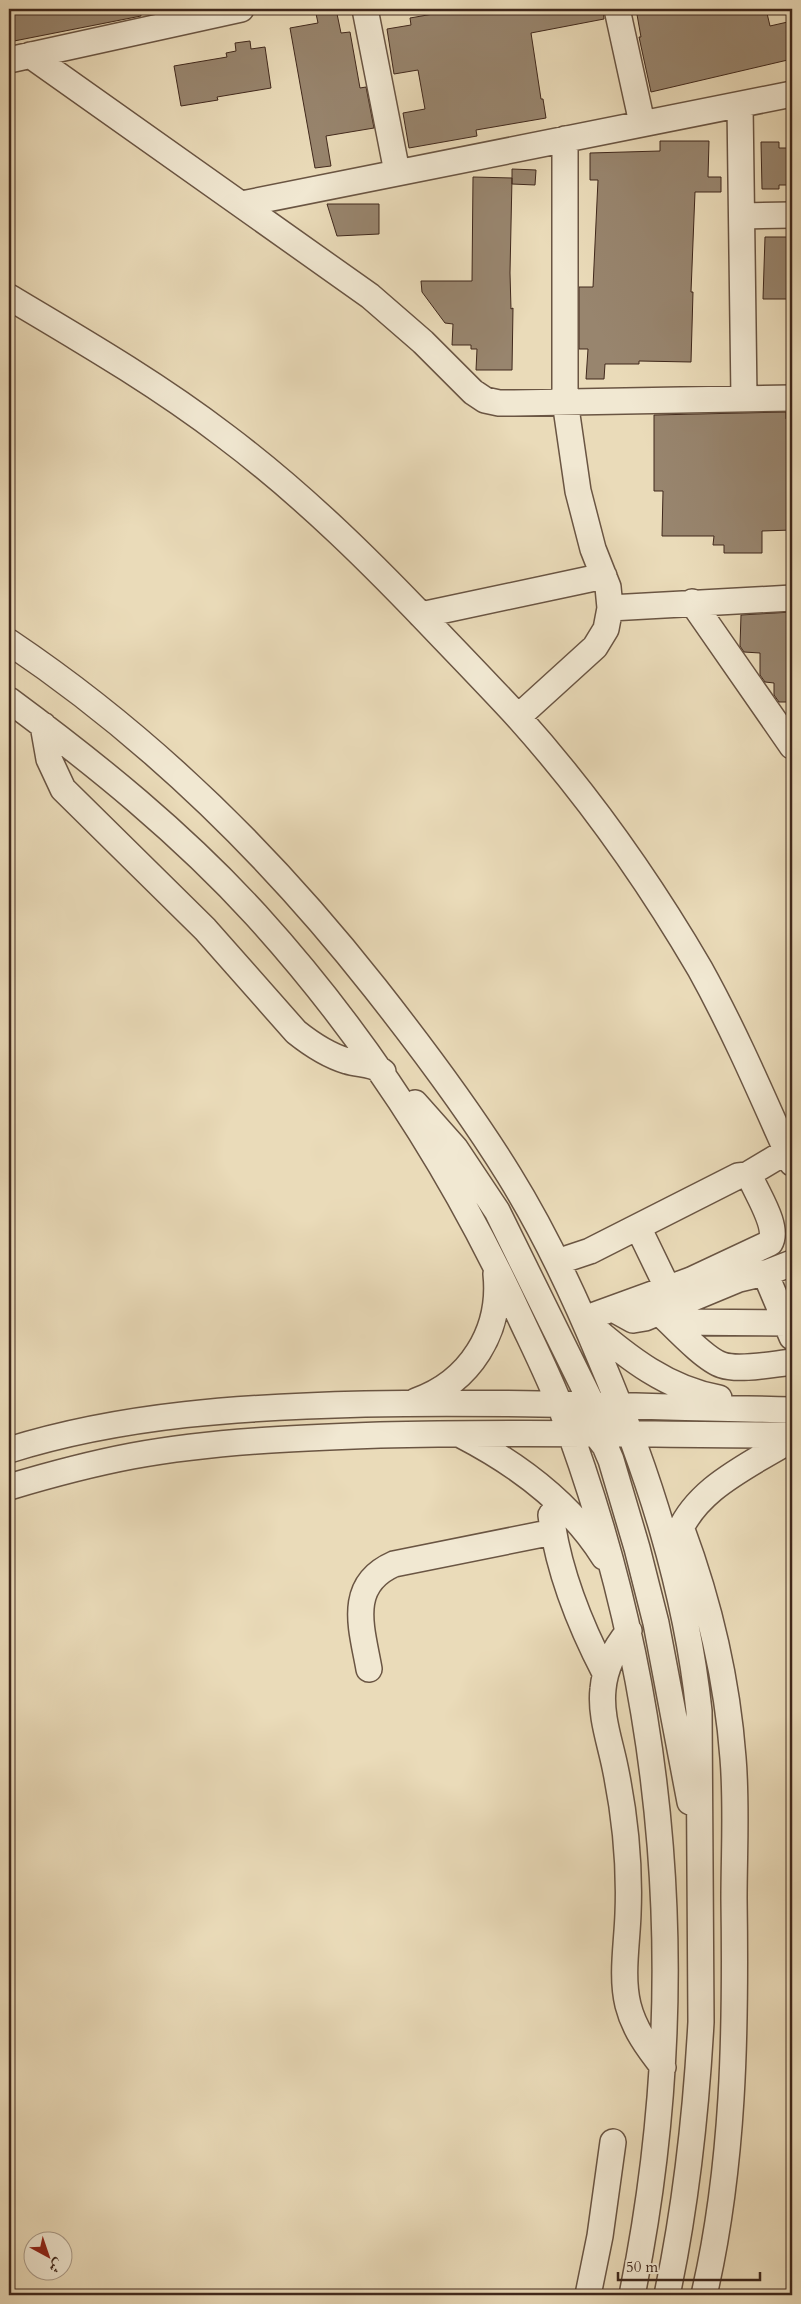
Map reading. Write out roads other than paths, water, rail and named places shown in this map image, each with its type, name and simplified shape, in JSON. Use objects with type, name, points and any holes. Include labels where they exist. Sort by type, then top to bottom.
[{"type":"street","points":[[20,57],[164,17],[241,9]]},
{"type":"street","points":[[365,9],[397,172]]},
{"type":"street","points":[[617,9],[642,123]]},
{"type":"street","points":[[20,57],[242,204],[376,301],[423,342],[473,392],[485,400],[499,403],[792,398]]},
{"type":"street","points":[[242,204],[792,94]]},
{"type":"street","points":[[740,105],[744,398]]},
{"type":"street","points":[[518,717],[595,648],[606,629],[610,608],[609,592],[594,549],[578,491],[565,401],[565,139]]},
{"type":"street","points":[[742,216],[792,215]]},
{"type":"street","points":[[9,298],[142,378],[225,436],[304,500],[378,570],[518,717],[588,803],[665,912],[732,1028],[789,1157],[747,1175],[738,1176],[590,1251],[557,1262]]},
{"type":"street","points":[[421,615],[604,576]]},
{"type":"street","points":[[610,608],[792,598]]},
{"type":"street","points":[[692,602],[792,746]]},
{"type":"street","points":[[9,642],[74,688],[154,754],[229,825],[298,897],[363,973],[454,1092],[509,1175],[557,1262],[584,1319],[632,1435],[674,1568],[691,1644],[700,1711],[701,2022],[684,2209],[667,2295]]},
{"type":"street","points":[[9,700],[94,764],[162,821],[234,892],[299,965],[376,1066],[445,1173],[493,1259],[559,1403],[616,1576],[629,1631],[652,1759],[663,1873],[666,1944],[663,2067],[651,2190],[632,2295]]},
{"type":"street","points":[[44,725],[48,759],[63,789],[74,802],[118,842],[193,916],[296,1032],[333,1056],[347,1061],[376,1066],[404,1091],[443,1133],[498,1211],[592,1404],[606,1419],[632,1435]]},
{"type":"street","points":[[613,1309],[633,1320],[664,1317],[789,1330],[781,1267],[769,1240],[752,1181],[747,1175]]},
{"type":"street","points":[[664,1212],[679,1214],[728,1192],[733,1192],[743,1199],[757,1228],[756,1238],[753,1242],[701,1268],[691,1280]]},
{"type":"street","points":[[638,1227],[668,1289]]},
{"type":"street","points":[[584,1319],[691,1280],[769,1240]]},
{"type":"street","points":[[412,1403],[442,1389],[455,1380],[480,1350],[492,1325],[496,1309],[497,1292],[493,1259]]},
{"type":"street","points":[[664,1317],[740,1279],[781,1267]]},
{"type":"street","points":[[664,1317],[709,1358],[722,1365],[736,1366],[792,1362]]},
{"type":"street","points":[[584,1319],[640,1365],[665,1380],[692,1392],[731,1400],[760,1410]]},
{"type":"street","points":[[9,1450],[83,1430],[175,1416],[284,1406],[412,1403],[559,1403],[792,1410]]},
{"type":"street","points":[[559,1403],[573,1411],[596,1434],[611,1460],[637,1548],[656,1623],[684,1772],[701,1846]]},
{"type":"street","points":[[456,1433],[507,1461],[548,1492],[585,1532],[616,1576]]},
{"type":"street","points":[[9,1486],[132,1456],[223,1444],[322,1437],[456,1433],[792,1435]]},
{"type":"street","points":[[674,1568],[674,1554],[681,1527],[696,1504],[706,1494],[792,1439]]},
{"type":"street","points":[[548,1492],[553,1532],[573,1605],[605,1674]]},
{"type":"street","points":[[681,1527],[698,1572],[722,1665],[729,1712],[735,1789],[736,2005],[731,2112],[717,2228],[704,2295]]},
{"type":"street","points":[[369,1669],[360,1619],[361,1599],[370,1581],[384,1568],[403,1561],[553,1532]]},
{"type":"street","points":[[629,1631],[618,1644],[605,1674],[602,1706],[623,1816],[628,1865],[626,1991],[633,2022],[641,2038],[663,2067]]},
{"type":"street","points":[[588,2295],[600,2236],[613,2142]]}]
